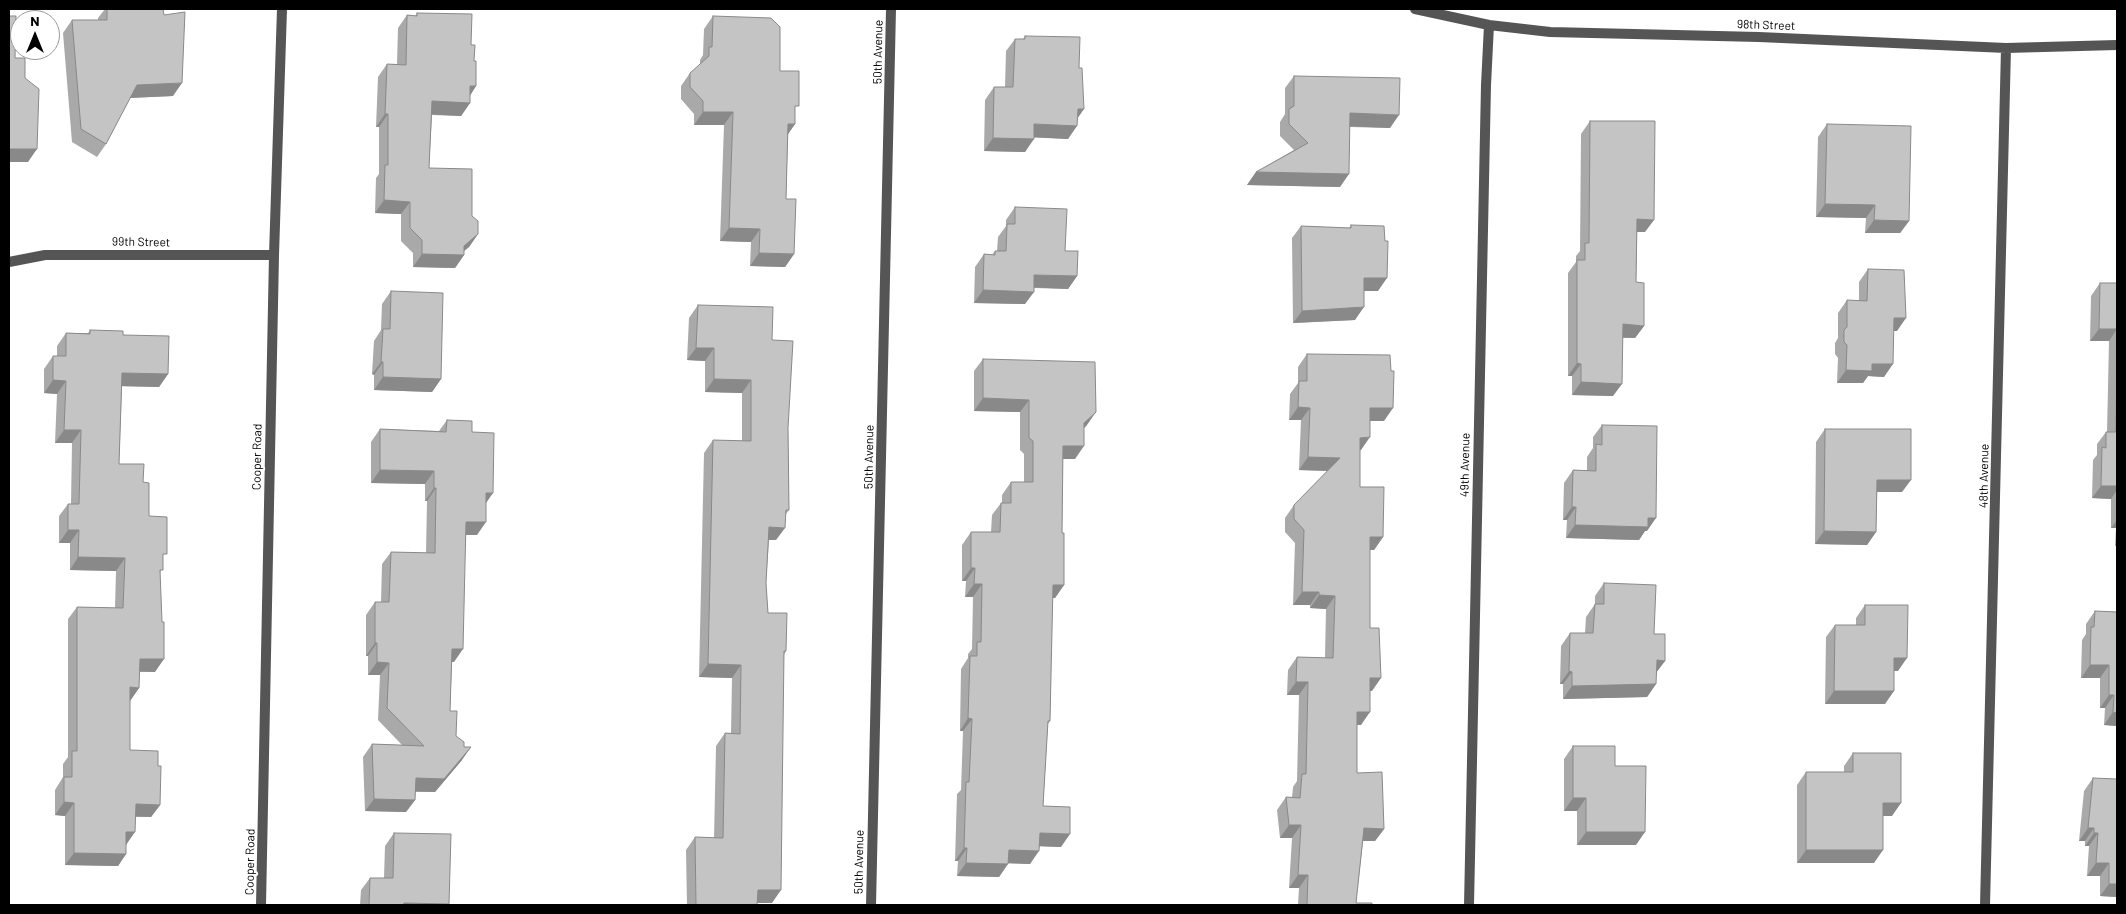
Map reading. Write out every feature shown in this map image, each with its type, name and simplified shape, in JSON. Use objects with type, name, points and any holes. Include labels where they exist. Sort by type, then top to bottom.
[{"type":"street","name":"Cooper Road","points":[[261,905],[274,255],[282,9]]},
{"type":"street","name":"50th Avenue","points":[[871,905],[891,9]]},
{"type":"street","name":"98th Street","points":[[1415,9],[1489,25],[1550,32],[1749,37],[2006,48],[2117,45]]},
{"type":"street","name":"49th Avenue","points":[[1469,905],[1489,25]]},
{"type":"street","name":"48th Avenue","points":[[1985,905],[2006,48]]},
{"type":"street","name":"99th Street","points":[[9,262],[45,255],[274,255]]},
{"type":"building","points":[[107,9],[163,9],[164,15],[185,12],[182,83],[137,85],[106,144],[81,129],[72,20],[107,20]]},
{"type":"building","points":[[417,13],[472,14],[471,45],[475,45],[476,86],[470,86],[470,103],[432,101],[429,168],[472,169],[472,216],[478,221],[478,234],[464,246],[464,255],[422,254],[422,240],[410,228],[410,202],[384,200],[385,165],[388,165],[388,114],[385,114],[387,64],[406,65],[407,15],[417,16]]},
{"type":"building","points":[[10,16],[10,60],[25,60],[25,78],[39,89],[37,149],[9,149]]},
{"type":"building","points":[[713,16],[771,18],[780,27],[780,71],[799,71],[799,106],[795,106],[795,124],[788,124],[786,199],[796,199],[794,254],[759,253],[760,229],[729,228],[733,112],[703,112],[703,101],[690,87],[690,73],[709,56],[709,47],[712,47]]},
{"type":"building","points":[[1025,36],[1080,37],[1079,68],[1082,68],[1084,109],[1078,109],[1077,126],[1034,124],[1034,139],[993,138],[994,87],[1013,87],[1015,39],[1025,39]]},
{"type":"building","points":[[1294,76],[1400,78],[1399,115],[1350,113],[1349,174],[1256,172],[1308,143],[1289,124],[1289,109],[1294,106]]},
{"type":"building","points":[[1590,121],[1655,121],[1654,220],[1637,219],[1636,282],[1644,283],[1644,326],[1623,324],[1622,384],[1581,382],[1581,364],[1577,363],[1577,260],[1585,260],[1585,243],[1589,243]]},
{"type":"building","points":[[1827,124],[1911,126],[1909,221],[1874,220],[1875,205],[1825,204]]},
{"type":"building","points":[[1015,207],[1067,209],[1065,251],[1078,251],[1077,276],[1034,275],[1034,292],[983,290],[984,254],[995,255],[995,251],[1006,251],[1007,224],[1015,224]]},
{"type":"building","points":[[1351,225],[1384,226],[1385,241],[1388,241],[1387,278],[1364,278],[1364,307],[1302,311],[1301,226],[1351,228]]},
{"type":"building","points":[[1868,269],[1904,270],[1906,318],[1894,318],[1893,364],[1872,364],[1872,371],[1846,370],[1847,345],[1844,342],[1844,330],[1847,327],[1847,300],[1867,301]]},
{"type":"building","points":[[2100,283],[2117,283],[2117,329],[2099,329]]},
{"type":"building","points":[[391,291],[443,293],[441,379],[383,377],[383,362],[381,362],[383,329],[390,329]]},
{"type":"building","points":[[698,305],[773,307],[772,340],[793,341],[788,428],[789,510],[786,510],[785,528],[769,527],[766,583],[768,613],[787,613],[786,651],[784,651],[781,890],[758,890],[757,905],[696,905],[695,837],[723,838],[725,733],[740,734],[741,665],[708,664],[713,440],[751,441],[751,380],[714,379],[714,348],[696,348]]},
{"type":"building","points":[[90,330],[123,331],[123,335],[169,336],[168,374],[122,373],[119,464],[144,464],[143,482],[149,483],[149,516],[167,517],[167,554],[163,554],[163,570],[160,570],[162,622],[164,622],[164,659],[140,659],[139,688],[130,687],[130,750],[158,751],[158,766],[161,766],[160,805],[136,804],[135,832],[126,832],[126,854],[74,853],[74,803],[64,802],[64,777],[72,777],[72,751],[77,751],[77,607],[123,608],[125,558],[78,557],[79,530],[68,530],[68,504],[79,504],[81,430],[64,430],[66,381],[53,380],[53,356],[66,356],[66,333],[90,334]]},
{"type":"building","points":[[1307,354],[1390,355],[1391,371],[1394,371],[1393,408],[1370,408],[1370,437],[1360,438],[1360,487],[1384,487],[1383,537],[1370,537],[1370,628],[1379,628],[1381,678],[1370,678],[1370,712],[1357,712],[1357,773],[1382,772],[1384,829],[1364,828],[1356,903],[1372,903],[1372,905],[1307,905],[1308,875],[1298,875],[1301,825],[1289,825],[1286,797],[1300,798],[1302,774],[1306,774],[1308,682],[1296,682],[1297,657],[1333,658],[1335,596],[1319,595],[1319,592],[1302,592],[1304,530],[1294,519],[1294,505],[1340,458],[1308,457],[1310,408],[1298,407],[1299,381],[1307,381]]},
{"type":"building","points":[[983,359],[1095,362],[1096,412],[1084,423],[1084,446],[1063,446],[1062,533],[1064,533],[1064,585],[1053,585],[1050,721],[1048,721],[1043,806],[1070,807],[1070,834],[1040,833],[1039,851],[1009,850],[1008,864],[966,863],[967,848],[964,848],[966,782],[969,782],[972,719],[968,718],[970,656],[977,656],[977,642],[981,642],[982,584],[974,584],[975,568],[971,568],[971,532],[1000,532],[1001,503],[1011,503],[1011,482],[1033,482],[1033,441],[1029,438],[1029,400],[983,398]]},
{"type":"building","points":[[2117,360],[2117,486],[2101,486],[2102,447],[2106,448],[2106,432],[2116,432]]},
{"type":"building","points":[[447,420],[472,421],[472,432],[494,433],[493,493],[486,493],[486,522],[466,522],[463,649],[452,649],[450,711],[457,711],[456,736],[464,742],[464,747],[471,747],[444,779],[416,778],[415,800],[374,799],[372,744],[424,746],[387,708],[389,663],[377,662],[375,602],[389,602],[391,552],[435,553],[436,488],[434,488],[434,471],[380,470],[380,429],[446,432]]},
{"type":"building","points":[[1602,425],[1657,426],[1656,518],[1648,518],[1648,527],[1575,525],[1576,507],[1572,507],[1573,470],[1596,471],[1596,444],[1602,445]]},
{"type":"building","points":[[1825,429],[1911,429],[1911,480],[1877,480],[1876,532],[1824,531]]},
{"type":"building","points":[[1604,583],[1656,585],[1654,634],[1665,634],[1665,661],[1657,660],[1656,684],[1572,686],[1572,672],[1569,671],[1570,633],[1593,633],[1595,604],[1604,604]]},
{"type":"building","points":[[1865,605],[1908,605],[1907,658],[1894,658],[1894,691],[1834,691],[1835,625],[1865,625]]},
{"type":"building","points":[[2095,611],[2117,612],[2117,713],[2113,712],[2114,695],[2109,695],[2109,665],[2090,665],[2091,627],[2094,627]]},
{"type":"building","points":[[1573,746],[1615,746],[1615,766],[1646,766],[1645,832],[1586,832],[1586,798],[1573,798]]},
{"type":"building","points":[[1853,753],[1901,753],[1901,803],[1883,803],[1883,850],[1806,850],[1806,772],[1853,772]]},
{"type":"building","points":[[2093,778],[2117,779],[2117,884],[2109,884],[2109,863],[2096,863],[2098,833],[2094,833],[2094,828],[2088,828]]},
{"type":"building","points":[[394,833],[451,834],[449,904],[404,903],[403,905],[369,905],[370,878],[393,878]]}]
